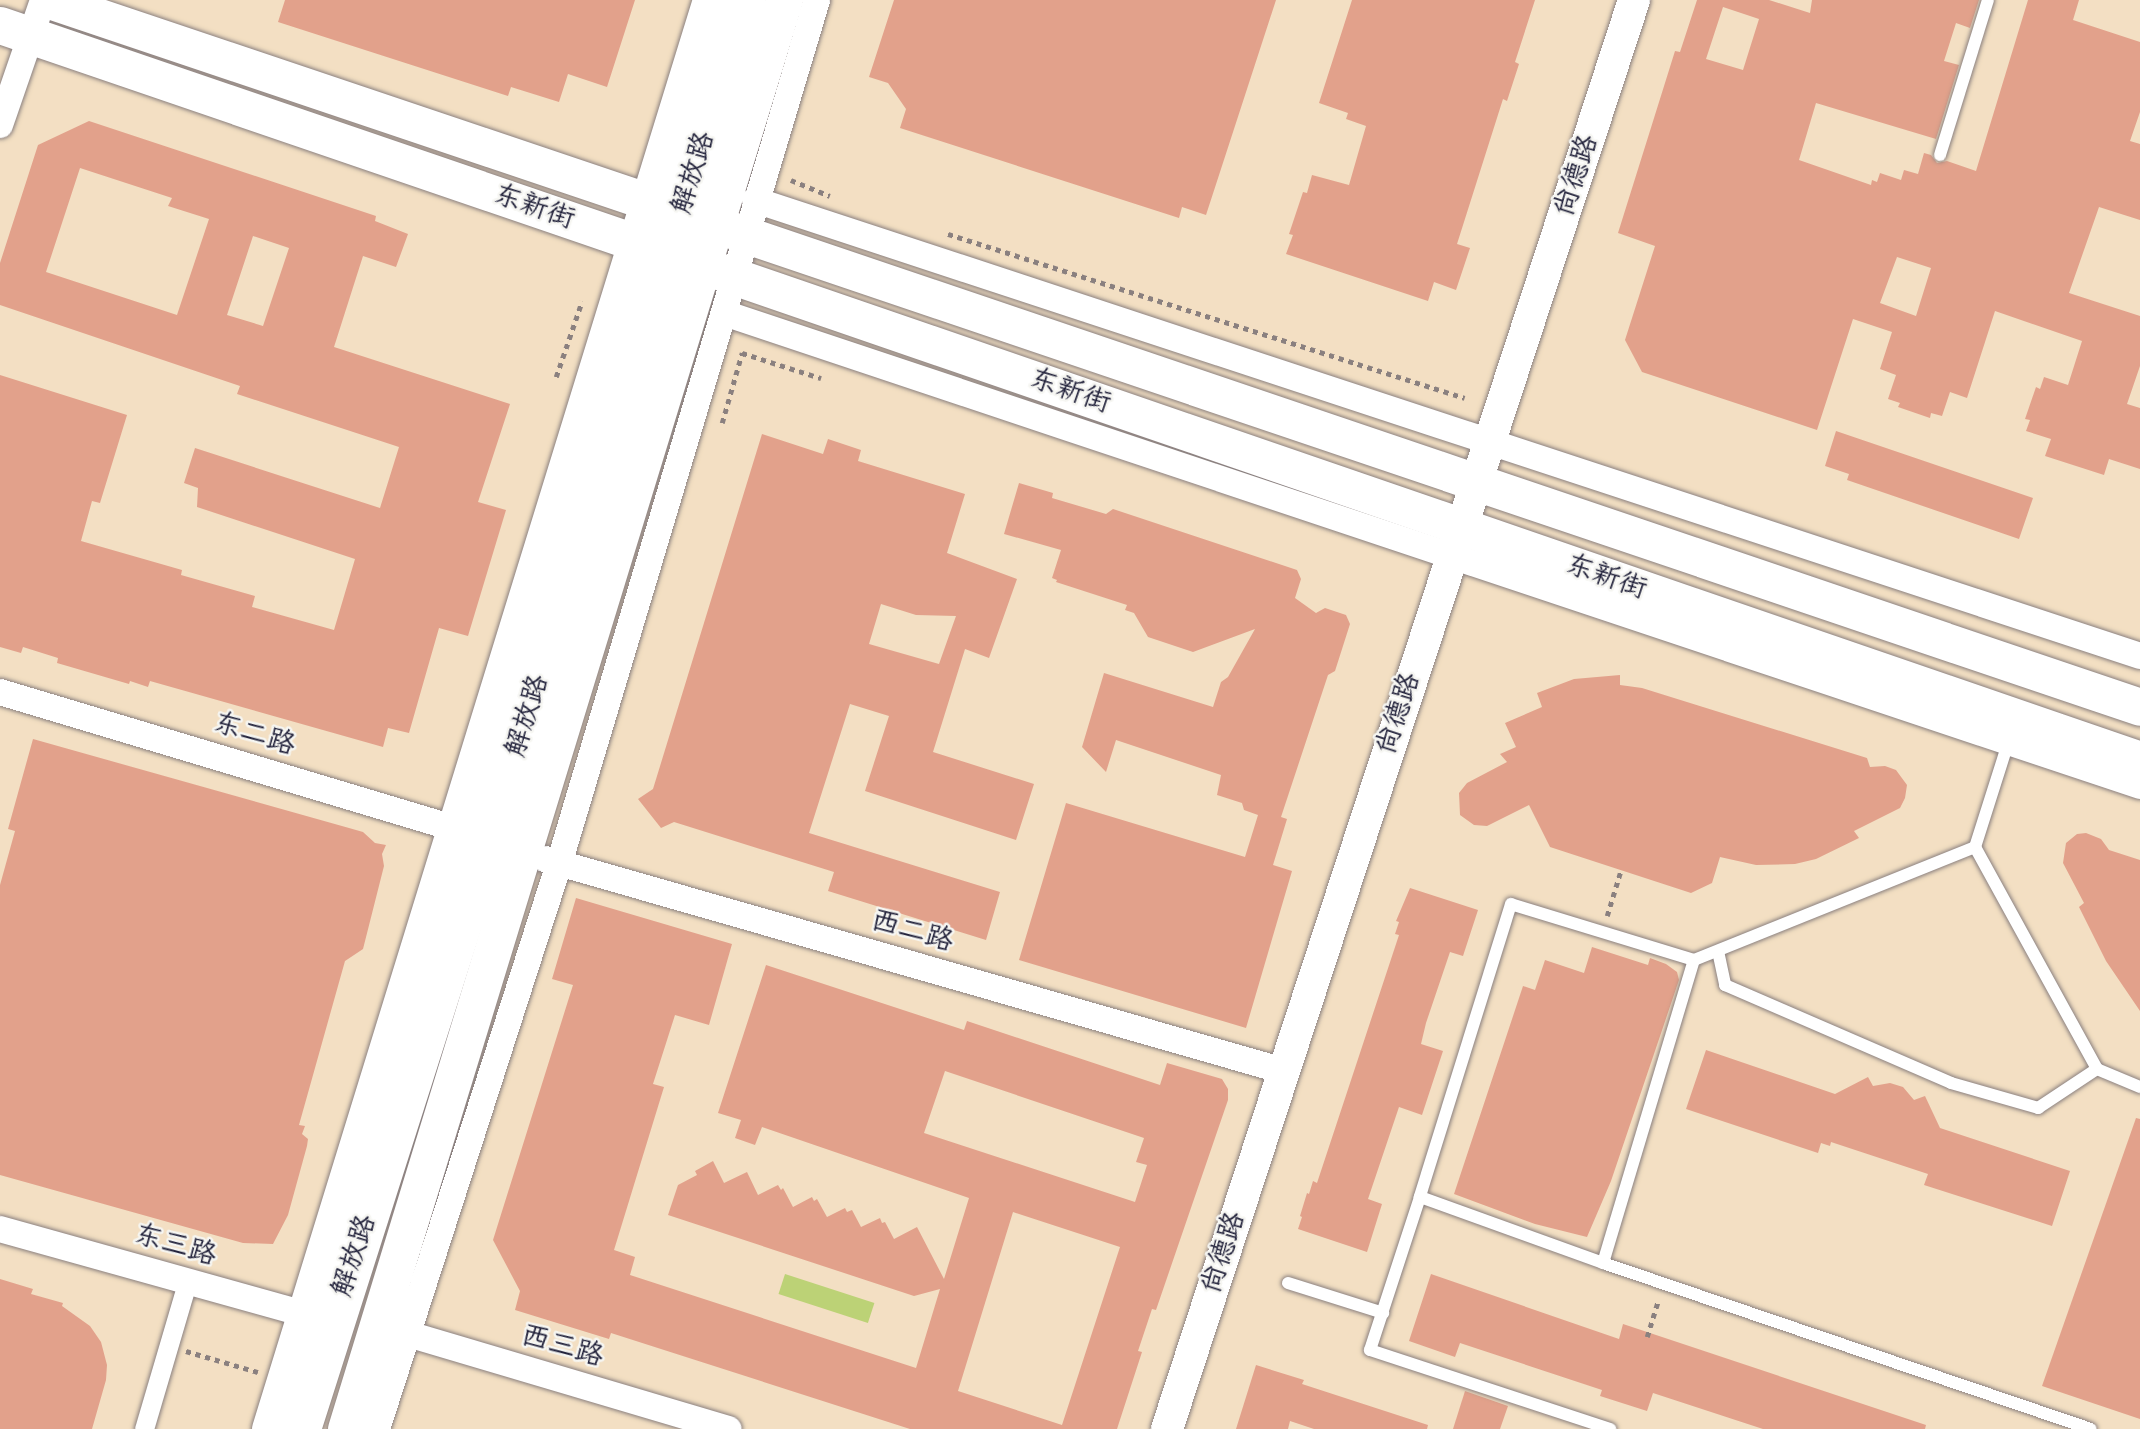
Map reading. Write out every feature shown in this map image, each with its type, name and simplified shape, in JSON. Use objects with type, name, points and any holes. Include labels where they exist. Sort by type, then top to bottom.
[{"type":"main road","name":"东新街","points":[[48,0],[665,207]]},
{"type":"main road","points":[[473,834],[635,242],[665,207],[711,0]]},
{"type":"main road","name":"解放路","points":[[302,1429],[320,1318],[473,834],[669,254],[665,207],[747,0]]},
{"type":"main road","name":"解放路","points":[[346,1429],[392,1330],[524,853],[719,271],[731,230],[784,0]]},
{"type":"main road","name":"东新街","points":[[15,30],[669,254]]},
{"type":"main road","name":"东新街","points":[[731,230],[2140,707]]},
{"type":"main road","name":"东新街","points":[[719,271],[1455,542],[2012,730],[2140,760]]},
{"type":"main road","points":[[270,1429],[320,1318]]},
{"type":"street","points":[[0,125],[15,30],[43,0]]},
{"type":"street","points":[[731,230],[755,200],[817,0]]},
{"type":"street","name":"尚德路","points":[[1167,1429],[1634,0]]},
{"type":"street","points":[[755,200],[2140,656]]},
{"type":"street","name":"东新街","points":[[665,207],[731,230]]},
{"type":"street","name":"东新街","points":[[669,254],[719,271]]},
{"type":"street","points":[[377,1429],[392,1330],[559,864],[724,313],[719,271]]},
{"type":"street","points":[[724,313],[1455,542]]},
{"type":"street","name":"东二路","points":[[0,692],[473,834]]},
{"type":"street","points":[[2012,730],[2140,786]]},
{"type":"street","name":"西二路","points":[[524,853],[1284,1071]]},
{"type":"street","name":"东三路","points":[[0,1229],[320,1318]]},
{"type":"street","points":[[144,1429],[187,1283]]},
{"type":"street","name":"西三路","points":[[392,1330],[728,1429]]},
{"type":"lane","points":[[1940,155],[1988,0]]},
{"type":"lane","points":[[2012,730],[1975,847],[2097,1069],[2140,1087]]},
{"type":"lane","points":[[1610,1429],[1370,1350],[1511,904],[1694,960],[1975,847]]},
{"type":"lane","points":[[1718,951],[1725,985],[1951,1083],[2038,1108],[2097,1069]]},
{"type":"lane","points":[[1604,1262],[1694,960]]},
{"type":"lane","points":[[1420,1197],[1664,1284],[2091,1429]]},
{"type":"lane","points":[[1288,1283],[1382,1312]]},
{"type":"path","points":[[946,234],[1465,398]]},
{"type":"path","points":[[556,377],[582,301]]},
{"type":"path","points":[[722,424],[742,353],[821,378]]},
{"type":"path","points":[[1603,932],[1621,870]]},
{"type":"path","points":[[1647,1337],[1664,1284]]},
{"type":"path","points":[[168,1345],[267,1374]]},
{"type":"green space","points":[[785,1274],[874,1303],[868,1323],[779,1294]]},
{"type":"building","points":[[285,0],[635,0],[607,87],[568,74],[559,102],[511,87],[508,96],[278,22]]},
{"type":"building","points":[[894,0],[1276,0],[1206,215],[1182,207],[1179,218],[900,128],[906,109],[888,83],[869,77]]},
{"type":"building","points":[[1352,0],[1535,0],[1515,62],[1519,64],[1507,101],[1503,99],[1457,244],[1470,248],[1456,290],[1434,282],[1428,301],[1286,254],[1293,235],[1289,234],[1303,192],[1307,193],[1312,175],[1349,185],[1366,126],[1346,119],[1348,113],[1319,103]]},
{"type":"building","points":[[1697,0],[1769,0],[1810,13],[1812,0],[1979,0],[1970,28],[1956,23],[1944,61],[1959,65],[1936,139],[1816,103],[1799,160],[1871,185],[1872,180],[1877,182],[1880,173],[1901,180],[1904,170],[1918,174],[1924,153],[1931,155],[1937,163],[1947,161],[1976,171],[2028,0],[2079,0],[2073,20],[2140,42],[2140,112],[2130,141],[2140,144],[2140,220],[2099,207],[2069,293],[2140,316],[2140,366],[2127,404],[2140,408],[2140,469],[2109,459],[2104,475],[2045,456],[2051,439],[2026,431],[2030,420],[2025,419],[2036,387],[2040,389],[2044,377],[2068,385],[2082,341],[1995,311],[1967,398],[1950,392],[1942,416],[1931,413],[1930,418],[1898,407],[1900,403],[1888,399],[1896,375],[1880,369],[1892,332],[1853,319],[1817,430],[1642,372],[1625,340],[1655,246],[1618,233],[1675,51],[1680,52]],"holes":[[[1723,7],[1759,19],[1743,70],[1706,59]],[[1897,257],[1931,268],[1916,316],[1880,303]]]},
{"type":"building","points":[[89,121],[376,216],[375,221],[408,234],[396,267],[363,256],[334,347],[510,404],[478,502],[506,510],[468,636],[439,628],[409,733],[388,728],[383,747],[150,681],[148,687],[130,681],[129,684],[57,663],[58,658],[23,647],[21,653],[0,647],[0,375],[127,415],[100,503],[92,501],[81,541],[182,570],[181,575],[255,596],[252,607],[334,630],[355,559],[197,507],[198,488],[184,483],[195,448],[380,508],[399,447],[237,394],[240,386],[0,305],[0,263],[38,145]],"holes":[[[80,168],[172,198],[168,206],[209,219],[177,315],[46,272]],[[253,236],[289,248],[263,326],[227,315]]]},
{"type":"building","points":[[1836,431],[2033,498],[2019,539],[1847,480],[1849,474],[1825,466]]},
{"type":"building","points":[[762,434],[823,454],[828,439],[861,450],[858,461],[965,494],[947,553],[1017,579],[989,658],[965,649],[933,752],[1034,784],[1016,840],[865,791],[889,716],[850,704],[809,833],[1000,892],[986,940],[828,891],[834,872],[674,822],[661,828],[638,799],[653,789]],"holes":[[[881,604],[916,615],[956,616],[939,664],[869,644]]]},
{"type":"building","points":[[1019,483],[1053,493],[1052,498],[1106,514],[1113,509],[1297,570],[1301,579],[1295,598],[1316,613],[1325,608],[1346,615],[1350,624],[1335,671],[1328,675],[1281,817],[1287,819],[1273,865],[1292,871],[1246,1028],[1019,960],[1066,803],[1245,857],[1258,815],[1244,810],[1242,803],[1217,795],[1221,775],[1116,740],[1106,772],[1082,747],[1104,673],[1213,707],[1221,682],[1228,677],[1255,629],[1193,652],[1148,637],[1134,613],[1125,610],[1127,605],[1056,582],[1057,580],[1052,578],[1061,550],[1004,534]]},
{"type":"building","points":[[1620,675],[1620,685],[1642,688],[1867,758],[1870,767],[1885,766],[1896,770],[1907,785],[1905,798],[1900,808],[1854,831],[1859,838],[1816,859],[1795,864],[1756,865],[1720,857],[1712,883],[1691,893],[1550,847],[1529,805],[1487,826],[1474,825],[1460,815],[1459,793],[1467,783],[1507,762],[1500,754],[1516,747],[1505,723],[1542,707],[1537,693],[1574,679]]},
{"type":"building","points":[[33,739],[363,832],[375,843],[386,845],[382,854],[384,866],[363,949],[345,961],[299,1125],[305,1126],[302,1134],[308,1139],[307,1146],[288,1215],[273,1244],[243,1243],[0,1175],[0,885],[15,831],[8,829]]},
{"type":"building","points":[[2086,833],[2101,839],[2109,850],[2140,860],[2140,1011],[2106,961],[2079,907],[2084,903],[2063,863],[2066,843],[2077,834]]},
{"type":"building","points":[[1410,888],[1478,910],[1463,956],[1450,952],[1426,1023],[1421,1044],[1443,1051],[1422,1115],[1399,1107],[1368,1199],[1382,1204],[1367,1252],[1298,1229],[1307,1193],[1309,1194],[1313,1181],[1317,1183],[1399,935],[1395,934],[1399,922],[1396,921]]},
{"type":"building","points":[[576,898],[732,944],[709,1025],[675,1015],[653,1084],[664,1087],[614,1250],[635,1257],[630,1275],[916,1368],[940,1289],[914,1296],[668,1215],[678,1185],[697,1175],[695,1171],[713,1161],[724,1183],[747,1172],[758,1195],[778,1185],[781,1190],[783,1188],[793,1207],[812,1197],[814,1201],[817,1199],[827,1217],[845,1208],[847,1212],[852,1210],[861,1227],[880,1218],[894,1239],[917,1227],[944,1279],[969,1198],[762,1127],[755,1145],[735,1138],[741,1120],[718,1113],[766,965],[964,1030],[967,1021],[1160,1085],[1167,1063],[1222,1079],[1228,1089],[1228,1100],[1156,1310],[1152,1309],[1138,1351],[1142,1352],[1117,1429],[910,1429],[611,1333],[609,1339],[515,1310],[520,1291],[493,1240],[573,985],[552,979]],"holes":[[[945,1071],[1144,1138],[1136,1162],[1147,1165],[1135,1202],[924,1133]],[[1013,1212],[1120,1247],[1062,1425],[958,1391]]]},
{"type":"building","points":[[1592,947],[1648,965],[1650,958],[1666,964],[1677,972],[1679,980],[1611,1181],[1587,1237],[1535,1224],[1454,1194],[1523,986],[1535,990],[1545,960],[1584,973]]},
{"type":"building","points":[[1706,1050],[1835,1094],[1868,1077],[1873,1086],[1890,1083],[1903,1087],[1914,1100],[1925,1096],[1940,1128],[2070,1171],[2052,1226],[1924,1185],[1928,1174],[1831,1142],[1830,1146],[1821,1143],[1818,1153],[1686,1109]]},
{"type":"building","points":[[2136,1118],[2140,1119],[2140,1419],[2042,1386]]},
{"type":"building","points":[[1431,1274],[1619,1339],[1623,1324],[1926,1425],[1925,1429],[1763,1429],[1653,1393],[1647,1411],[1600,1396],[1602,1390],[1460,1343],[1455,1357],[1409,1341]]},
{"type":"building","points":[[0,1279],[33,1289],[31,1294],[63,1303],[62,1306],[90,1326],[101,1342],[107,1365],[106,1380],[92,1429],[0,1429]]},
{"type":"building","points":[[1256,1365],[1304,1380],[1302,1384],[1428,1425],[1427,1429],[1314,1429],[1290,1421],[1288,1429],[1236,1429]]},
{"type":"building","points":[[1465,1391],[1508,1406],[1500,1429],[1453,1429]]}]
